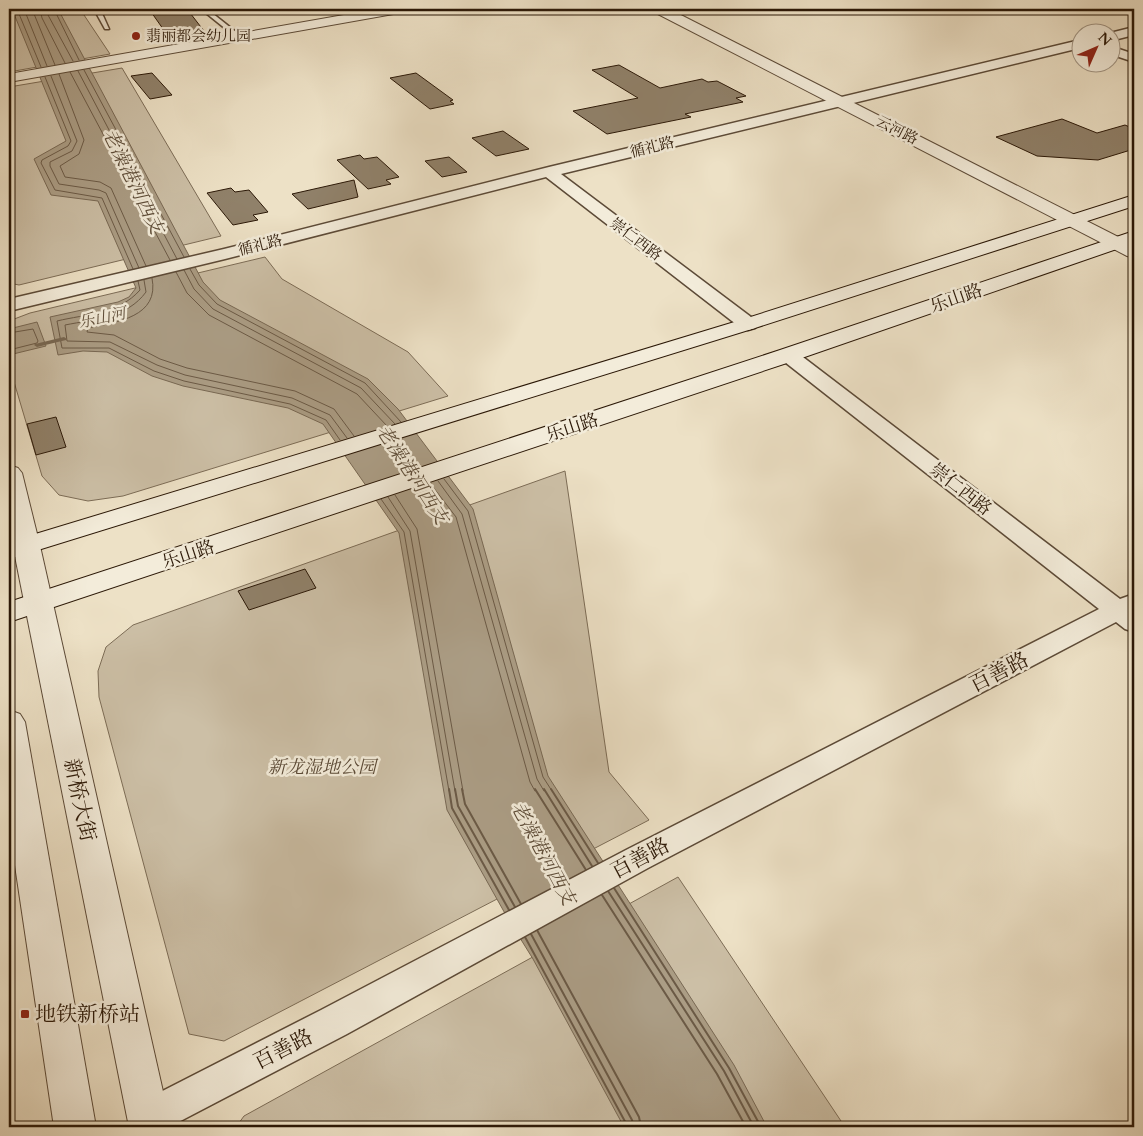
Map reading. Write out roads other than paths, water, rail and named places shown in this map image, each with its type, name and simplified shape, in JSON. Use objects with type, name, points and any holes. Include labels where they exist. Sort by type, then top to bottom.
[{"type":"street","points":[[9,78],[399,9]]},
{"type":"street","name":"云河路","points":[[659,9],[842,102],[1080,212],[1134,232]]},
{"type":"street","name":"云河路","points":[[680,9],[1024,179]]},
{"type":"street","points":[[1120,34],[1134,31]]},
{"type":"street","name":"循礼路","points":[[9,305],[225,254],[549,172],[1070,46]]},
{"type":"street","points":[[1120,53],[1134,58]]},
{"type":"street","name":"崇仁西路","points":[[549,172],[748,324]]},
{"type":"street","points":[[18,548],[748,324],[1080,212],[1134,200]]},
{"type":"street","name":"云河路","points":[[1080,212],[1128,244]]},
{"type":"street","name":"乐山路","points":[[23,608],[1128,244]]},
{"type":"street","name":"崇仁西路","points":[[788,355],[1129,612]]},
{"type":"street","name":"新桥大街","points":[[9,473],[23,608],[149,1123]]},
{"type":"street","name":"百善路","points":[[149,1123],[637,858],[1129,612]]},
{"type":"street","points":[[9,722],[75,1127]]},
{"type":"lane","points":[[97,9],[107,28]]},
{"type":"lane","points":[[204,9],[239,37]]},
{"type":"water","name":"老澡港河西支","points":[[12,9],[58,9],[203,282],[220,300],[368,379],[398,409],[473,509],[548,776],[734,1065],[767,1127],[624,1127],[533,959],[507,917],[447,810],[399,533],[323,424],[288,408],[183,386],[152,376],[107,352],[83,351],[58,355],[50,317],[118,302],[129,297],[136,288],[98,201],[51,195],[34,159],[66,141]]},
{"type":"water","points":[[37,322],[46,346],[9,355],[9,329]]},
{"type":"waterway","name":"乐山河","points":[[37,345],[64,339]]},
{"type":"place","name":"翡丽都会幼儿园","points":[[136,36]]},
{"type":"place","name":"地铁新桥站","points":[[25,1014]]},
{"type":"park label","name":"新龙湿地公园","points":[[322,767]]}]
